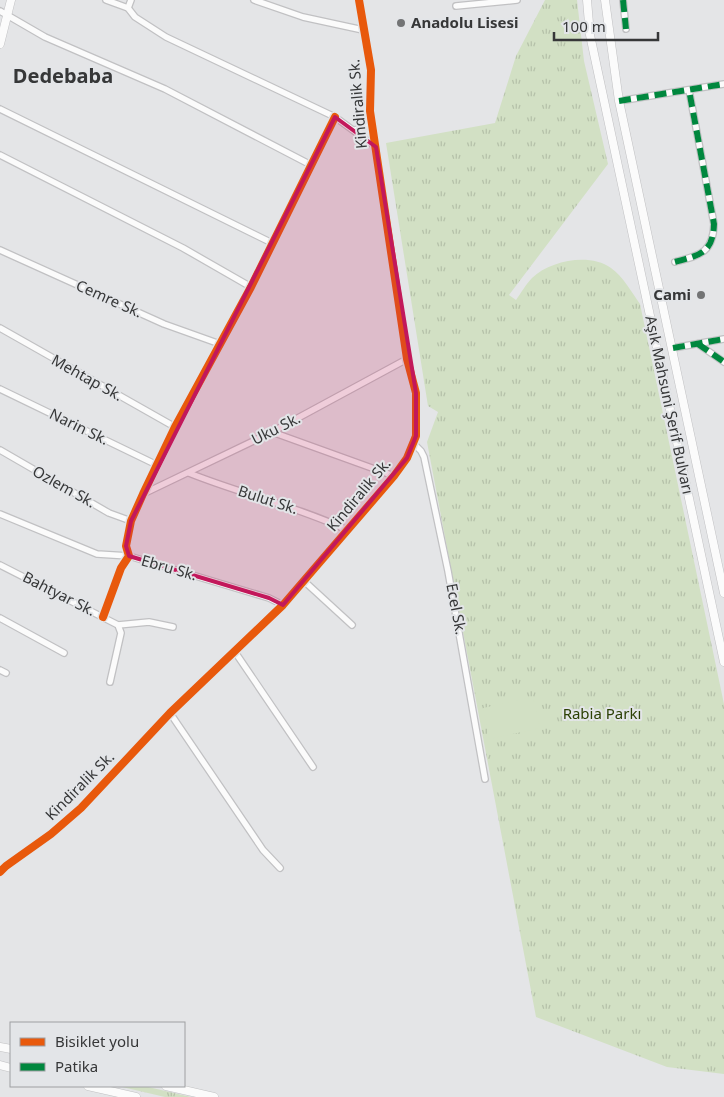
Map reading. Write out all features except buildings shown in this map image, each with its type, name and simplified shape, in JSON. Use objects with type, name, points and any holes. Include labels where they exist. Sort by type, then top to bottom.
[{"type":"main road","points":[[0,44],[3,13],[11,0]]},
{"type":"main road","name":"Aşık Mahsuni Şerif Bulvarı","points":[[587,0],[590,36],[724,662]]},
{"type":"main road","name":"Aşık Mahsuni Şerif Bulvarı","points":[[605,0],[619,101],[724,593]]},
{"type":"main road","points":[[92,1087],[136,1097]]},
{"type":"main road","points":[[170,1087],[214,1097]]},
{"type":"street","points":[[106,0],[128,8],[135,18],[166,37],[335,117],[376,147]]},
{"type":"street","points":[[128,8],[130,0]]},
{"type":"street","points":[[254,0],[303,17],[363,30]]},
{"type":"street","name":"Kindiralik Sk.","points":[[0,872],[51,834],[81,808],[170,713],[282,605],[394,476],[414,444],[417,423],[416,393],[407,359],[370,111],[371,70],[363,30],[360,0]]},
{"type":"street","points":[[456,6],[517,0]]},
{"type":"street","points":[[623,0],[626,29]]},
{"type":"street","points":[[3,13],[70,48],[165,89],[311,165]]},
{"type":"street","points":[[619,101],[724,84]]},
{"type":"street","points":[[675,262],[698,256],[710,247],[714,237],[714,224],[689,90]]},
{"type":"street","points":[[0,109],[272,244]]},
{"type":"street","points":[[355,130],[365,126],[370,111]]},
{"type":"street","points":[[103,617],[121,568],[128,556],[126,546],[131,520],[143,494],[175,427],[251,287],[335,117]]},
{"type":"street","points":[[0,155],[176,244],[251,287]]},
{"type":"street","name":"Cemre Sk.","points":[[0,250],[164,324],[220,344]]},
{"type":"street","name":"Mehtap Sk.","points":[[0,328],[175,427]]},
{"type":"street","points":[[673,348],[724,339]]},
{"type":"street","points":[[698,344],[724,362]]},
{"type":"street","name":"Uku Sk.","points":[[143,494],[272,432],[407,359]]},
{"type":"street","name":"Narin Sk.","points":[[0,389],[157,465]]},
{"type":"street","points":[[272,432],[394,476]]},
{"type":"street","name":"Ecel Sk.","points":[[414,444],[421,450],[424,457],[448,571],[485,779]]},
{"type":"street","name":"Ozlem Sk.","points":[[0,450],[109,512],[131,520]]},
{"type":"street","name":"Bulut Sk.","points":[[189,472],[218,484],[321,518],[347,530]]},
{"type":"street","name":"Ebru Sk.","points":[[0,514],[97,554],[128,556],[269,598],[282,605]]},
{"type":"street","name":"Bahtyar Sk.","points":[[0,565],[118,625]]},
{"type":"street","points":[[304,581],[352,625]]},
{"type":"street","points":[[0,618],[64,653]]},
{"type":"street","points":[[110,682],[121,634],[118,625],[149,622],[173,627]]},
{"type":"street","points":[[235,652],[313,767]]},
{"type":"street","points":[[170,713],[263,850],[280,868]]},
{"type":"highlighted area","points":[[335,117],[376,147],[416,393],[416,436],[407,458],[283,605],[269,598],[129,556],[126,546],[131,521]]},
{"type":"green space","name":"Rabia Parkı","points":[[545,0],[577,0],[584,61],[608,164],[509,295],[516,300],[532,278],[549,267],[560,263],[582,260],[602,263],[615,271],[640,304],[724,704],[724,1074],[667,1067],[536,1017],[427,442],[438,412],[428,406],[386,143],[495,123],[516,56]]},
{"type":"green space","points":[[533,697],[540,728],[489,739],[483,708]]},
{"type":"green space","points":[[122,1087],[148,1087],[191,1097],[165,1097]]},
{"type":"marked path","points":[[623,0],[626,29]]},
{"type":"marked path","points":[[619,101],[724,84]]},
{"type":"marked path","points":[[675,262],[698,255],[704,251],[711,241],[714,224],[689,90]]},
{"type":"marked path","points":[[673,348],[724,339]]},
{"type":"marked path","points":[[698,344],[724,362]]},
{"type":"cycle path","points":[[0,872],[51,834],[81,808],[170,713],[283,605],[394,476],[407,458],[416,436],[416,393],[407,359],[370,111],[371,70],[359,0]]},
{"type":"cycle path","points":[[103,617],[121,568],[129,556],[126,546],[131,521],[143,494],[175,427],[251,287],[335,117]]},
{"type":"place","name":"Anadolu Lisesi","points":[[401,23]]},
{"type":"place","name":"Cami","points":[[701,295]]},
{"type":"district","name":"Dedebaba","points":[[63,76]]}]
